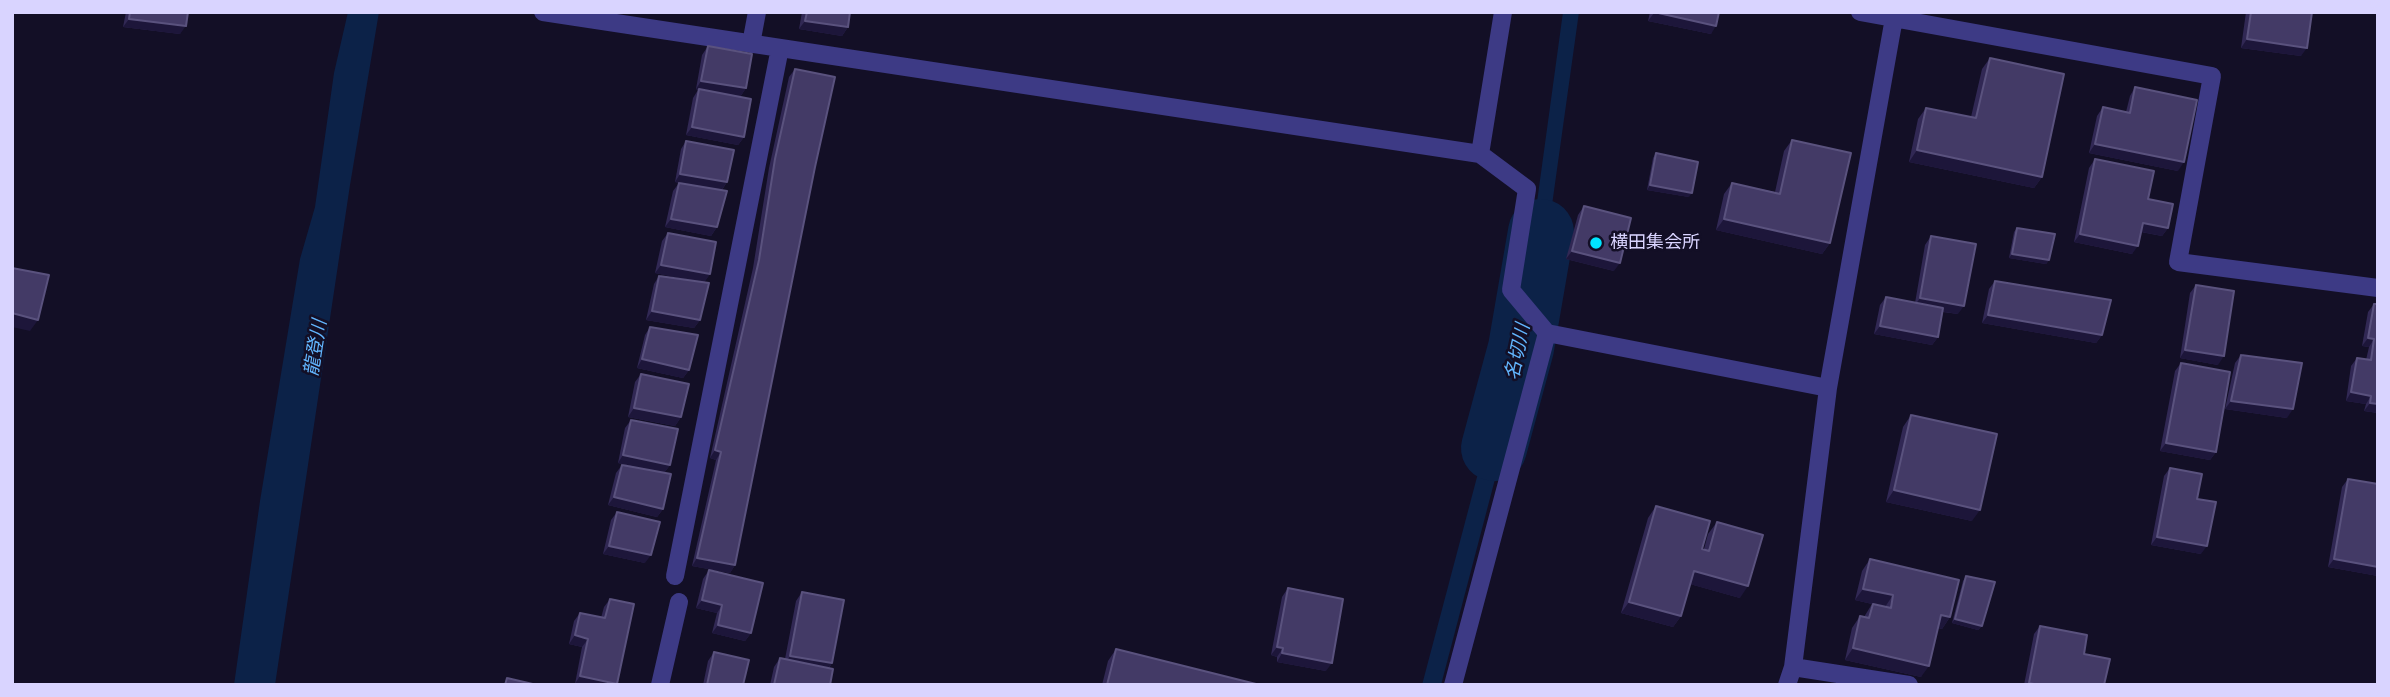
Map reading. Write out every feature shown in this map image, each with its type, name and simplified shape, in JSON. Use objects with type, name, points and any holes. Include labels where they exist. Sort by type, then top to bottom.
[{"type":"street","points":[[542,12],[1480,154],[1527,189],[1511,290],[1546,333],[1828,388]]},
{"type":"street","points":[[751,44],[757,12]]},
{"type":"street","points":[[1480,154],[1503,12]]},
{"type":"street","points":[[1860,12],[2212,76],[2178,262],[2378,288]]},
{"type":"street","points":[[1787,685],[1793,667],[1828,388],[1894,18]]},
{"type":"street","points":[[675,576],[780,48]]},
{"type":"street","points":[[1453,685],[1546,333]]},
{"type":"street","points":[[660,685],[679,602]]},
{"type":"street","points":[[1793,667],[1909,685]]},
{"type":"water","name":"龍登川","points":[[348,12],[379,12],[350,185],[275,685],[234,685],[260,501],[300,259],[315,207],[334,73]]},
{"type":"water","points":[[1563,12],[1579,12],[1539,298],[1524,297]]},
{"type":"water","points":[[1509,356],[1526,361],[1441,685],[1422,685]]},
{"type":"building","points":[[130,12],[188,12],[186,26],[129,19]]},
{"type":"building","points":[[807,12],[850,12],[848,27],[805,21]]},
{"type":"building","points":[[1654,12],[1719,12],[1716,26]]},
{"type":"building","points":[[2251,12],[2312,12],[2307,48],[2247,39]]},
{"type":"building","points":[[708,46],[752,54],[746,88],[701,81]]},
{"type":"building","points":[[1990,58],[2064,74],[2042,177],[1917,150],[1926,108],[1976,118]]},
{"type":"building","points":[[795,69],[835,77],[735,565],[697,558],[721,452],[715,450],[759,260],[775,159]]},
{"type":"building","points":[[2135,87],[2197,100],[2184,162],[2095,144],[2103,107],[2130,113]]},
{"type":"building","points":[[699,89],[751,99],[744,137],[692,127]]},
{"type":"building","points":[[1792,140],[1851,153],[1830,243],[1724,219],[1732,183],[1780,194]]},
{"type":"building","points":[[686,141],[734,150],[727,182],[680,174]]},
{"type":"building","points":[[1656,153],[1698,162],[1692,193],[1650,185]]},
{"type":"building","points":[[2095,159],[2154,171],[2148,199],[2173,204],[2168,228],[2143,223],[2138,246],[2080,234]]},
{"type":"building","points":[[679,183],[727,191],[717,227],[671,219]]},
{"type":"building","name":"横田集会所","points":[[1584,206],[1631,218],[1620,263],[1572,251]]},
{"type":"building","points":[[2017,228],[2055,234],[2049,260],[2012,254]]},
{"type":"building","points":[[668,233],[716,242],[710,274],[661,265]]},
{"type":"building","points":[[1931,236],[1976,244],[1964,306],[1920,298]]},
{"type":"building","points":[[12,268],[49,275],[38,320],[12,313]]},
{"type":"building","points":[[659,276],[709,283],[700,320],[652,311]]},
{"type":"building","points":[[1995,281],[2111,300],[2102,335],[1988,315]]},
{"type":"building","points":[[2196,285],[2234,291],[2224,356],[2185,350]]},
{"type":"building","points":[[1886,297],[1943,308],[1938,337],[1880,326]]},
{"type":"building","points":[[2374,304],[2378,304],[2378,404],[2370,403],[2371,396],[2351,392],[2357,358],[2371,360],[2374,339],[2368,338]]},
{"type":"building","points":[[650,327],[698,335],[689,370],[642,359]]},
{"type":"building","points":[[2241,355],[2302,363],[2293,409],[2231,401]]},
{"type":"building","points":[[2181,363],[2230,372],[2216,452],[2166,443]]},
{"type":"building","points":[[641,374],[689,384],[681,417],[634,408]]},
{"type":"building","points":[[1911,415],[1997,434],[1980,510],[1894,490]]},
{"type":"building","points":[[631,420],[678,429],[670,465],[623,455]]},
{"type":"building","points":[[622,465],[671,474],[663,509],[614,497]]},
{"type":"building","points":[[2170,468],[2202,474],[2197,499],[2216,502],[2207,546],[2157,537]]},
{"type":"building","points":[[2348,479],[2378,484],[2378,567],[2334,559]]},
{"type":"building","points":[[1656,506],[1710,521],[1702,549],[1709,551],[1717,522],[1763,535],[1748,586],[1694,571],[1681,616],[1629,602]]},
{"type":"building","points":[[617,512],[660,522],[651,555],[609,546]]},
{"type":"building","points":[[1870,559],[1959,580],[1950,617],[1941,615],[1929,666],[1853,648],[1860,616],[1869,618],[1873,604],[1891,608],[1893,595],[1863,589]]},
{"type":"building","points":[[709,570],[763,583],[751,633],[718,625],[722,605],[702,600]]},
{"type":"building","points":[[1966,576],[1995,582],[1982,626],[1955,619]]},
{"type":"building","points":[[1288,588],[1343,599],[1332,663],[1282,653],[1283,648],[1277,647]]},
{"type":"building","points":[[802,592],[844,600],[832,663],[790,656]]},
{"type":"building","points":[[610,599],[634,604],[617,684],[580,676],[588,639],[575,635],[580,613],[605,618]]},
{"type":"building","points":[[2040,626],[2087,635],[2084,654],[2110,659],[2104,685],[2029,683]]},
{"type":"building","points":[[1116,649],[1260,685],[1107,685]]},
{"type":"building","points":[[714,652],[749,660],[743,685],[707,685]]},
{"type":"building","points":[[780,658],[833,669],[830,685],[774,685]]},
{"type":"building","points":[[507,678],[537,685],[505,685]]},
{"type":"waterway","name":"名切川","points":[[1494,448],[1521,348],[1541,232]]},
{"type":"place","name":"横田集会所","points":[[1596,243]]}]
